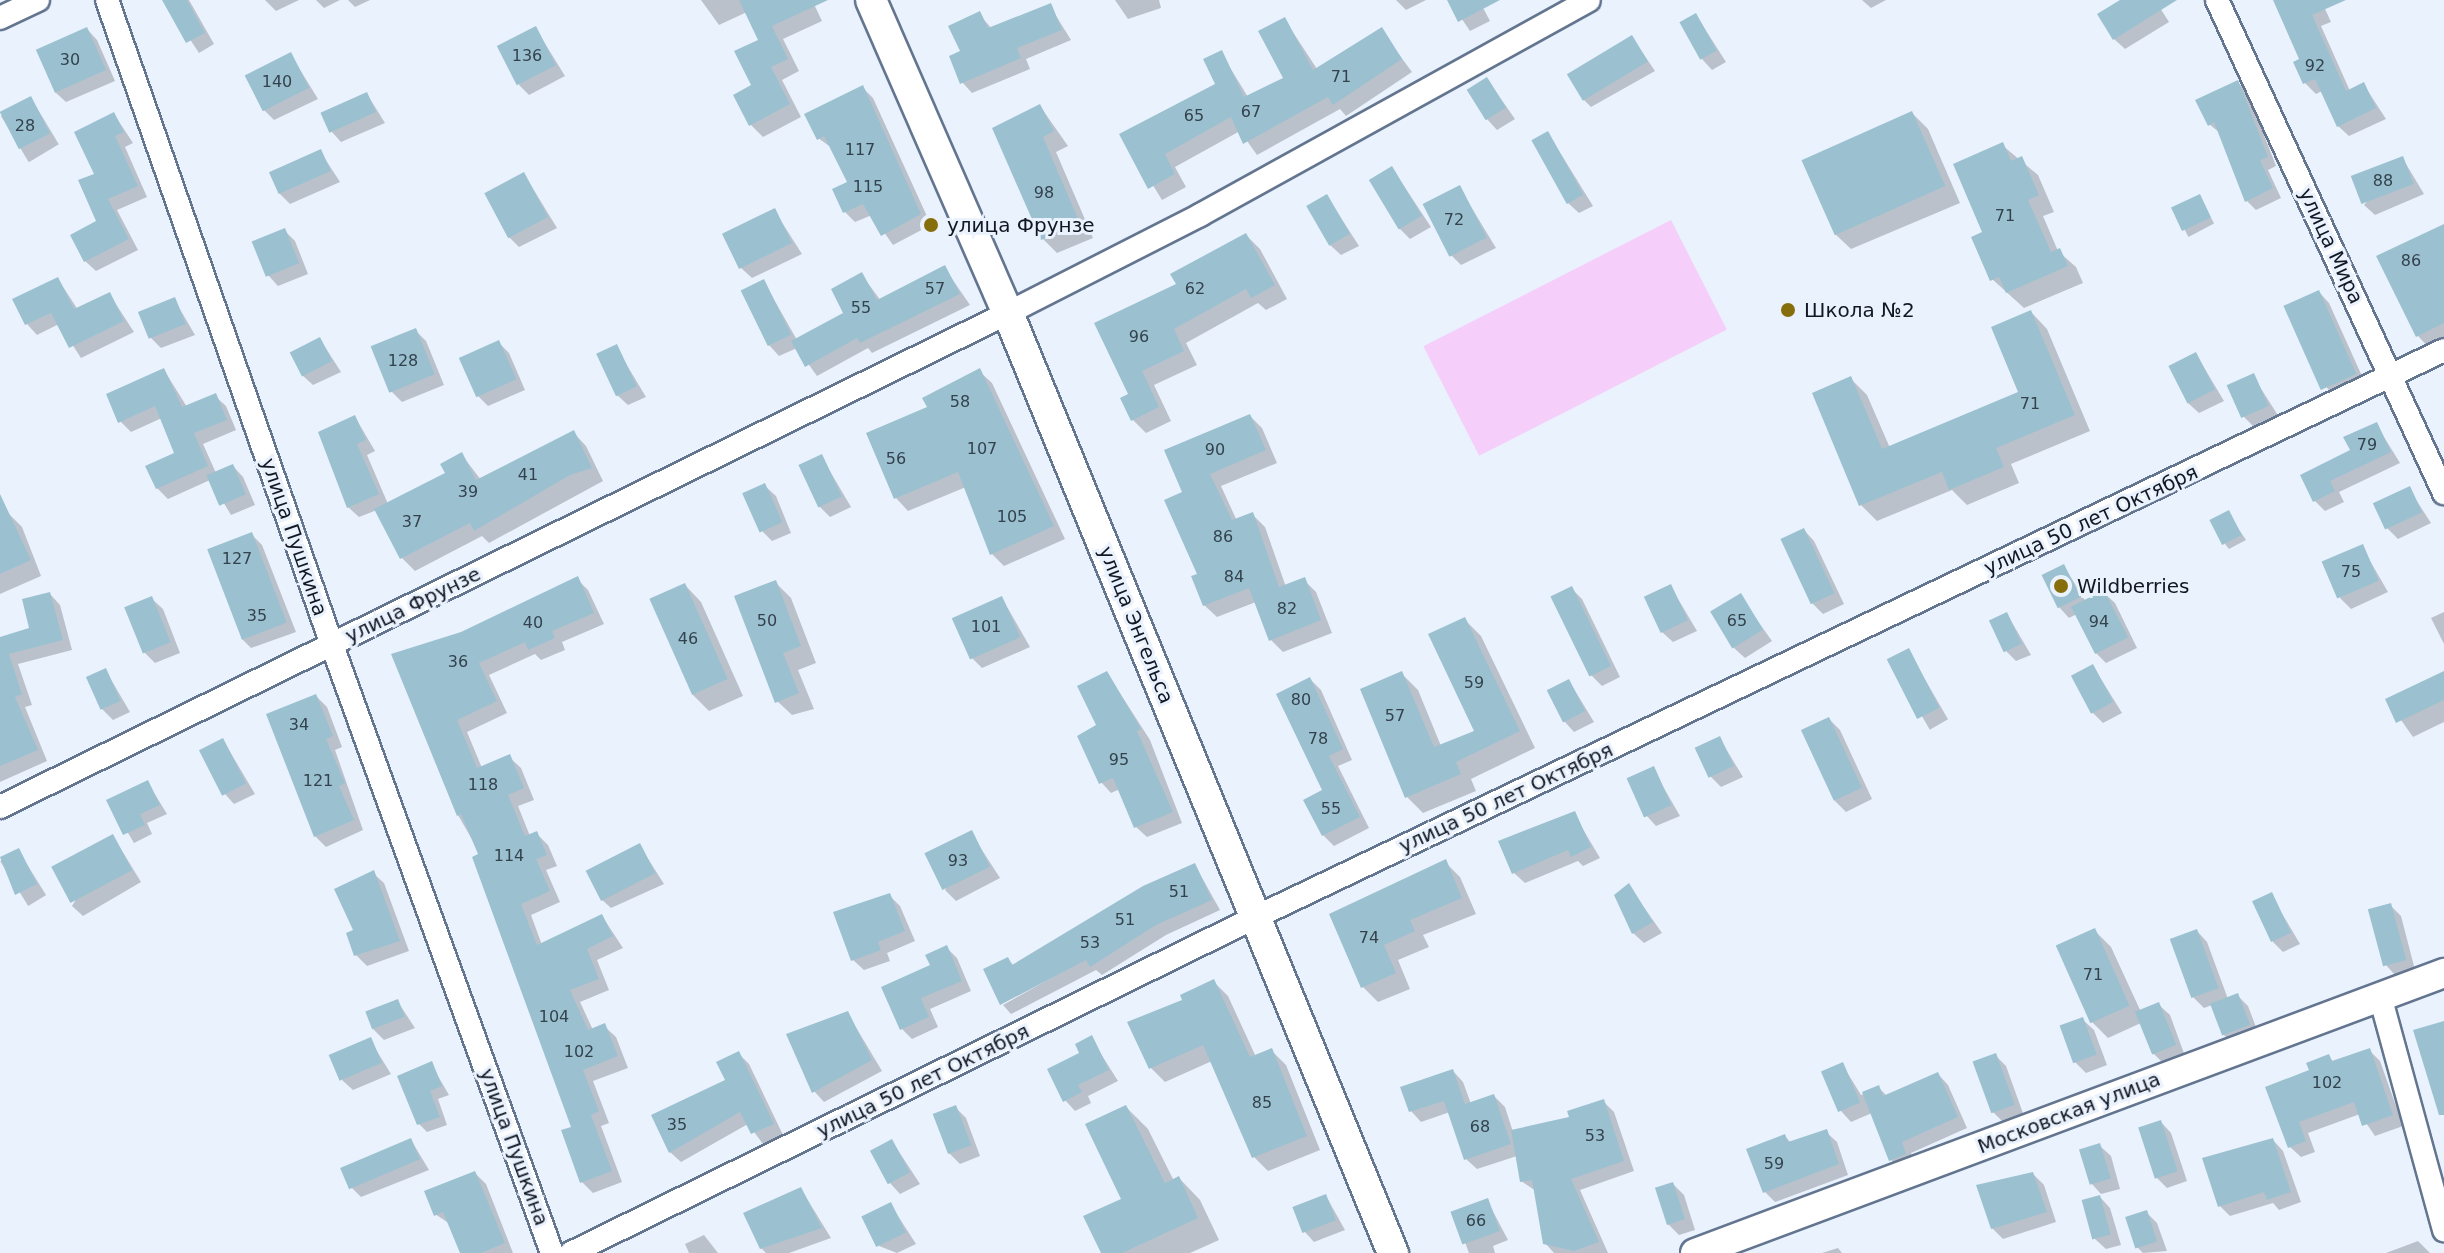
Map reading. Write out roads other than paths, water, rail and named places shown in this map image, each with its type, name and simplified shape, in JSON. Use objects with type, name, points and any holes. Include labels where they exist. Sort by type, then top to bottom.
[{"type":"main road","name":"улица Энгельса","points":[[871,0],[1008,313],[1393,1253]]},
{"type":"street","points":[[0,18],[38,0]]},
{"type":"street","name":"улица Пушкина","points":[[107,0],[332,645],[552,1253]]},
{"type":"street","name":"улица Фрунзе","points":[[0,807],[1008,313],[1200,215],[1589,0]]},
{"type":"street","name":"улица Мира","points":[[2217,0],[2444,493]]},
{"type":"street","name":"улица 50 лет Октября","points":[[571,1253],[1256,917],[2444,350]]},
{"type":"street","name":"Московская улица","points":[[1695,1253],[2444,973]]},
{"type":"street","points":[[2380,996],[2444,1230]]},
{"type":"place","name":"улица Фрунзе","points":[[931,225]]},
{"type":"place","name":"Школа №2","points":[[1788,310]]},
{"type":"place","name":"Wildberries","points":[[2061,586]]}]
